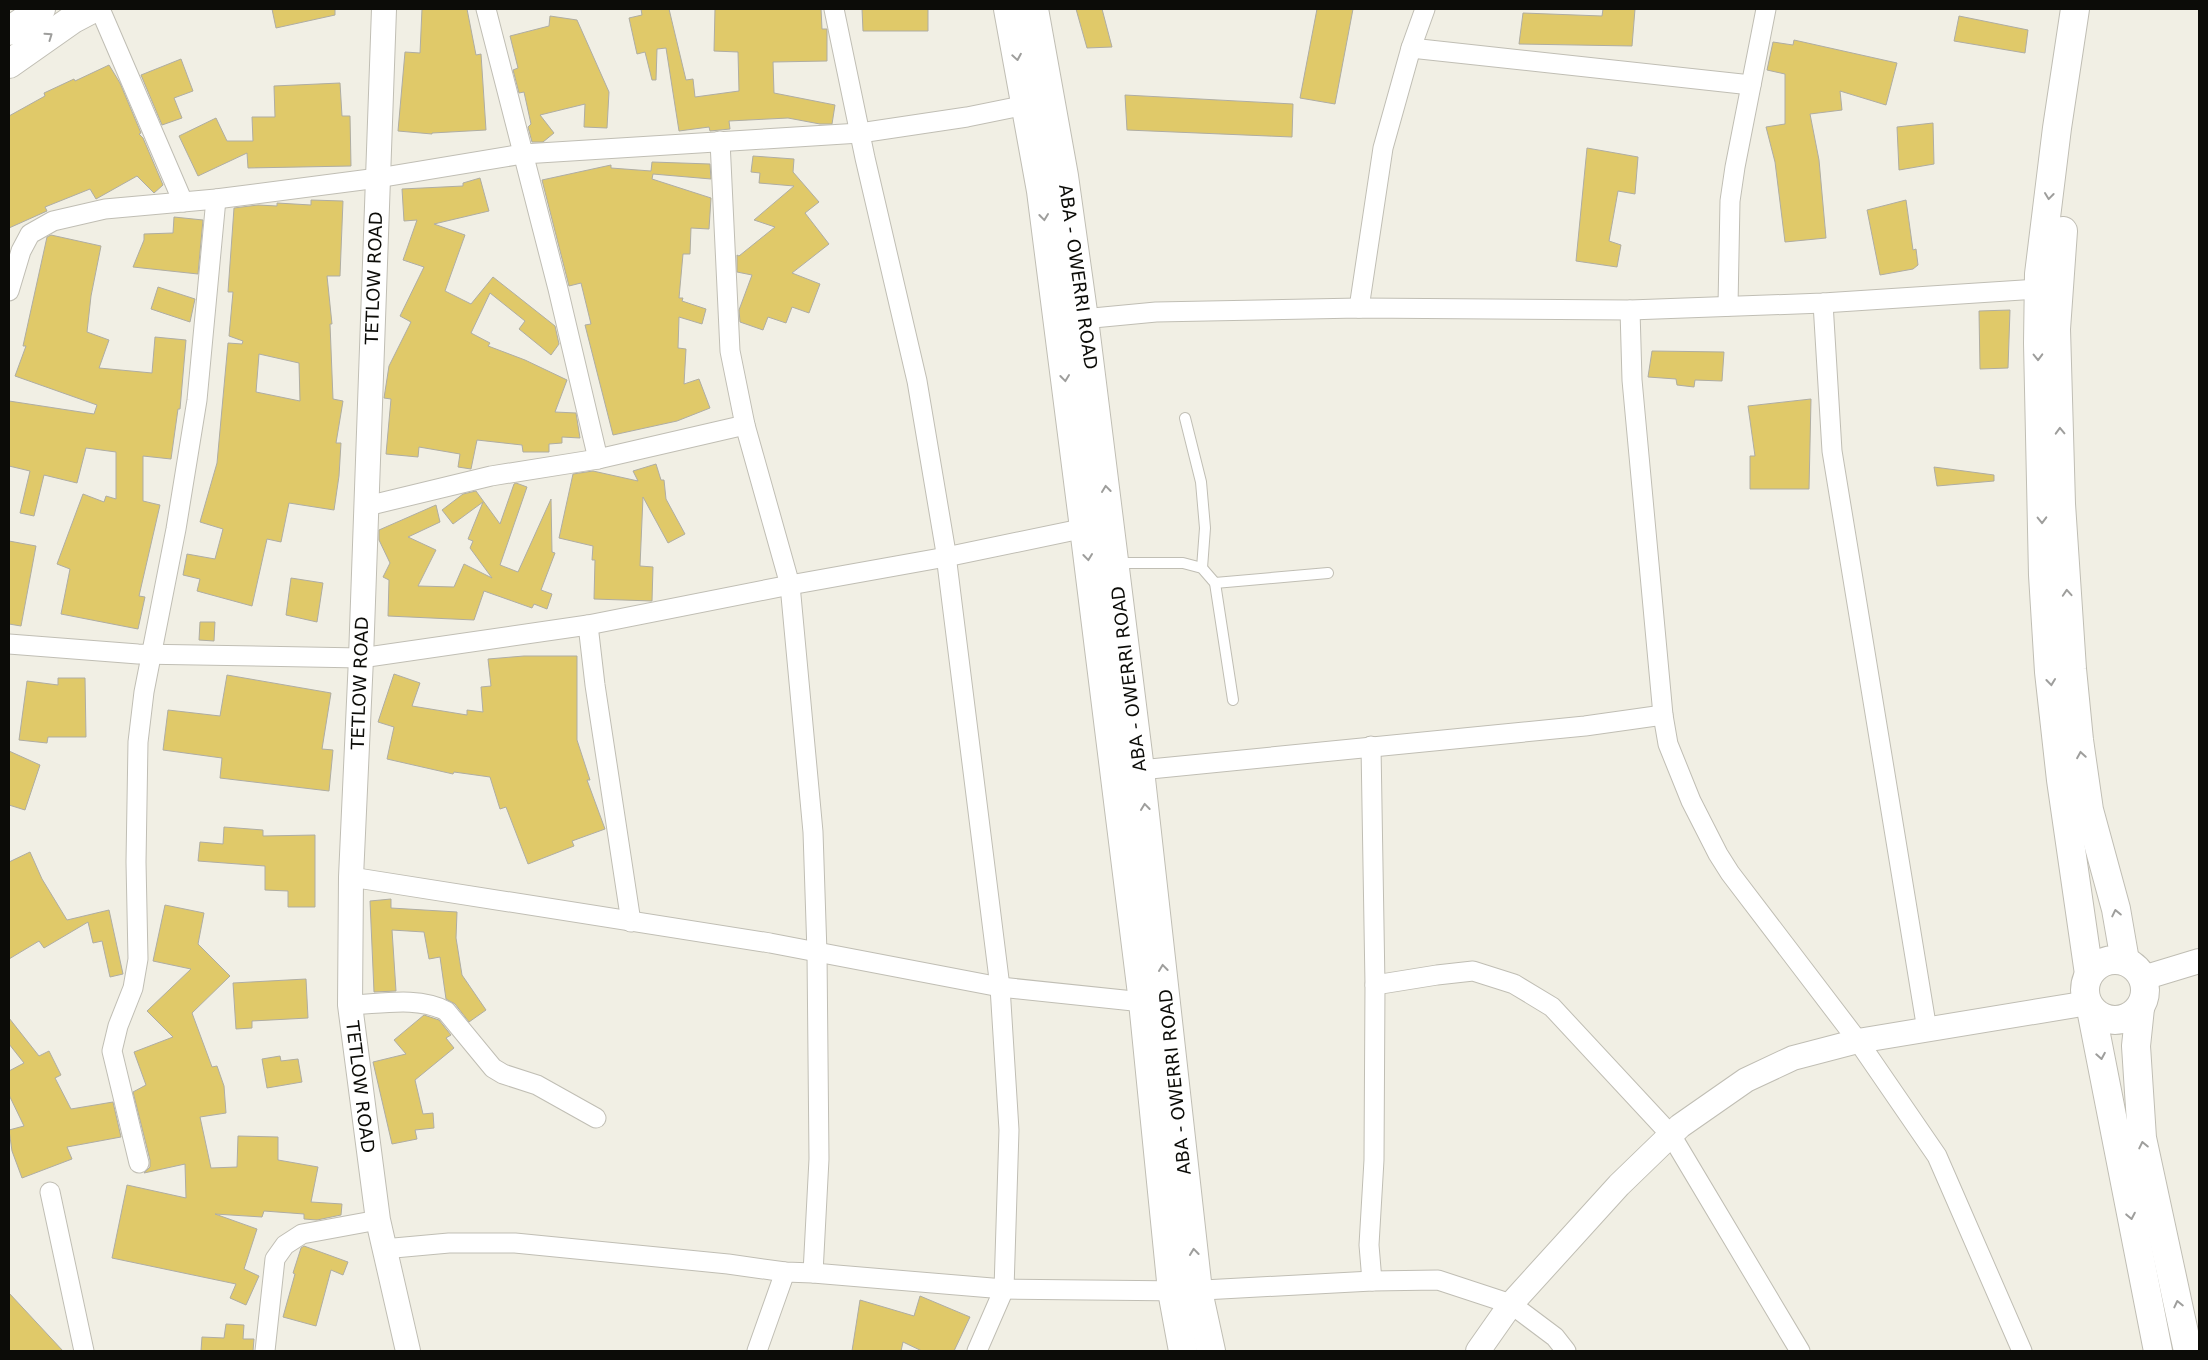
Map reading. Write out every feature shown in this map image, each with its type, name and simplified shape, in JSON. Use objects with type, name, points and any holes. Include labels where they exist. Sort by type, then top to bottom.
[{"type":"main road","points":[[9,31],[40,9]]},
{"type":"main road","name":"ABA - OWERRI ROAD","points":[[1008,9],[1064,176],[1084,319],[1097,526],[1143,1002],[1185,1291],[1211,1351]]},
{"type":"main road","name":"ABA - OWERRI ROAD","points":[[1034,9],[1040,191],[1057,321],[1097,526],[1115,563],[1140,770],[1185,1291],[1183,1351]]},
{"type":"main road","points":[[2076,9],[2058,128],[2048,290],[2056,329],[2061,504],[2079,740],[2089,810],[2134,970],[2145,997],[2140,1008],[2136,1046],[2142,1138],[2188,1351]]},
{"type":"main road","points":[[2089,974],[2061,780],[2049,672],[2043,575],[2038,352],[2094,9]]},
{"type":"main road","points":[[9,64],[77,12]]},
{"type":"main road","points":[[2134,970],[2105,961],[2096,966],[2089,974],[2084,988],[2090,1006],[2158,1351]]},
{"type":"main road","points":[[2090,1006],[2101,1017],[2113,1020],[2130,1016],[2140,1008]]},
{"type":"street","points":[[100,9],[184,202]]},
{"type":"street","name":"TETLOW ROAD","points":[[384,9],[367,506],[351,877],[350,1005],[378,1220],[383,1249],[408,1351]]},
{"type":"street","points":[[486,9],[558,289],[598,459]]},
{"type":"street","points":[[834,9],[860,133],[917,381],[946,557],[1000,987],[1009,1130],[1004,1289],[977,1351]]},
{"type":"street","points":[[1359,308],[1383,148],[1411,48],[1425,9]]},
{"type":"street","points":[[1728,306],[1730,201],[1766,9]]},
{"type":"street","points":[[1411,48],[1751,85]]},
{"type":"street","points":[[9,291],[21,251],[30,234],[53,221],[105,209],[216,199],[378,178],[523,154],[860,133],[967,117],[1038,102]]},
{"type":"street","points":[[720,141],[730,351],[746,425],[790,585],[813,832],[817,953],[819,1159],[813,1273]]},
{"type":"street","points":[[139,1162],[112,1051],[118,1026],[133,988],[138,959],[136,862],[138,742],[144,692],[176,529],[197,400],[216,199]]},
{"type":"street","points":[[1057,321],[1156,312],[1359,308],[1630,310],[1823,303],[2048,290]]},
{"type":"street","points":[[1823,303],[1832,451],[1927,1030]]},
{"type":"street","points":[[1630,310],[1632,380],[1663,715],[1671,752],[1691,801],[1718,854],[1730,873],[1858,1041],[1937,1156],[2022,1351]]},
{"type":"street","points":[[367,506],[491,476],[598,459],[746,425]]},
{"type":"street","points":[[9,644],[152,654],[361,658],[588,625],[790,585],[946,557],[1097,526]]},
{"type":"street","points":[[588,625],[595,685],[631,922]]},
{"type":"street","points":[[1140,770],[1585,726],[1663,715]]},
{"type":"street","points":[[1371,746],[1375,985],[1374,1160],[1368,1245],[1372,1280]]},
{"type":"street","points":[[351,877],[770,944],[1000,987],[1143,1002]]},
{"type":"street","points":[[2134,970],[2199,961]]},
{"type":"street","points":[[1375,985],[1437,974],[1473,972],[1514,984],[1552,1007],[1671,1135],[1800,1351]]},
{"type":"street","points":[[350,1005],[415,1003],[435,1005],[446,1011],[494,1068],[503,1074],[537,1085],[596,1118]]},
{"type":"street","points":[[1478,1351],[1511,1304],[1619,1185],[1680,1126],[1746,1080],[1793,1058],[1858,1041],[2090,1006]]},
{"type":"street","points":[[50,1192],[84,1351]]},
{"type":"street","points":[[265,1351],[275,1259],[285,1245],[302,1234],[378,1220]]},
{"type":"street","points":[[383,1249],[449,1244],[515,1243],[728,1264],[785,1272],[1004,1289],[1185,1291],[1372,1280],[1438,1280],[1511,1304],[1555,1337],[1566,1351]]},
{"type":"street","points":[[756,1351],[785,1272]]},
{"type":"lane","points":[[1185,418],[1201,482],[1205,528],[1202,568]]},
{"type":"lane","points":[[1115,563],[1183,563],[1202,568],[1215,583],[1233,700]]},
{"type":"lane","points":[[1215,583],[1328,573]]},
{"type":"building","points":[[272,9],[335,9],[335,15],[276,28]]},
{"type":"building","points":[[422,9],[467,9],[476,55],[481,54],[486,130],[432,134],[398,131],[405,52],[420,53]]},
{"type":"building","points":[[641,9],[669,9],[686,80],[693,79],[695,97],[739,91],[738,52],[714,51],[715,9],[821,9],[822,29],[827,29],[827,61],[773,62],[774,93],[835,105],[832,124],[820,124],[788,118],[729,121],[730,129],[710,131],[709,127],[679,131],[666,48],[657,49],[656,80],[652,80],[645,52],[637,54],[629,18],[642,15]]},
{"type":"building","points":[[862,9],[928,9],[928,31],[863,31]]},
{"type":"building","points":[[1076,9],[1102,9],[1112,47],[1087,48]]},
{"type":"building","points":[[1317,9],[1353,9],[1335,104],[1300,98]]},
{"type":"building","points":[[1603,9],[1635,9],[1632,46],[1519,44],[1523,13],[1602,16]]},
{"type":"building","points":[[550,16],[577,20],[609,92],[607,128],[584,127],[585,104],[540,115],[554,133],[543,142],[532,142],[528,127],[531,124],[524,92],[519,93],[513,70],[518,68],[510,36],[549,26]]},
{"type":"building","points":[[1959,16],[2028,30],[2025,53],[1954,41]]},
{"type":"building","points":[[1794,40],[1897,63],[1886,105],[1840,91],[1842,110],[1810,114],[1819,160],[1826,238],[1785,242],[1775,162],[1766,127],[1785,124],[1785,74],[1767,70],[1773,42],[1793,45]]},
{"type":"building","points":[[181,59],[193,91],[174,98],[182,118],[162,125],[141,75]]},
{"type":"building","points":[[109,65],[120,83],[141,133],[139,134],[143,138],[163,185],[154,193],[137,176],[96,199],[90,189],[45,207],[47,211],[9,228],[9,116],[45,96],[44,93]]},
{"type":"building","points":[[340,83],[342,116],[350,116],[351,166],[248,168],[247,153],[198,176],[179,136],[216,118],[227,141],[253,141],[252,117],[275,117],[274,86]]},
{"type":"building","points":[[1125,95],[1293,104],[1292,137],[1127,130]]},
{"type":"building","points":[[1933,123],[1934,164],[1899,170],[1897,127]]},
{"type":"building","points":[[1587,148],[1638,157],[1635,194],[1618,191],[1609,241],[1621,245],[1617,267],[1576,261]]},
{"type":"building","points":[[753,156],[794,159],[793,172],[819,202],[805,213],[829,244],[792,273],[820,284],[809,313],[792,307],[786,323],[768,317],[763,330],[740,322],[739,310],[752,275],[737,272],[737,255],[739,256],[775,227],[754,220],[794,186],[759,183],[760,173],[751,172]]},
{"type":"building","points":[[652,162],[710,164],[711,179],[653,174],[652,179],[711,198],[709,229],[691,228],[690,254],[683,254],[679,298],[683,298],[682,301],[706,309],[702,324],[679,317],[678,348],[686,349],[684,384],[699,379],[710,408],[677,421],[613,435],[585,325],[591,324],[581,283],[569,286],[542,180],[611,165],[611,168],[651,171]]},
{"type":"building","points":[[480,178],[489,211],[434,224],[465,235],[445,291],[471,304],[493,277],[555,326],[559,344],[551,355],[519,329],[525,321],[490,293],[471,333],[490,343],[488,346],[525,360],[567,380],[555,412],[576,413],[580,438],[562,437],[562,443],[549,444],[549,452],[523,452],[522,445],[477,440],[471,469],[458,467],[460,454],[419,447],[418,457],[386,454],[391,399],[384,398],[389,366],[411,322],[400,316],[424,267],[403,260],[417,220],[404,221],[402,189],[463,186],[463,183]]},
{"type":"building","points":[[311,200],[343,201],[340,276],[327,276],[332,324],[330,324],[333,399],[343,401],[336,443],[341,443],[334,510],[289,503],[281,542],[267,539],[252,606],[197,591],[200,579],[183,575],[187,554],[215,559],[223,529],[200,522],[217,463],[228,343],[242,344],[243,341],[229,336],[233,292],[228,292],[234,208],[258,205],[277,206],[277,203],[311,205]],"holes":[[[259,354],[299,363],[300,401],[256,392]]]},
{"type":"building","points":[[1906,200],[1913,250],[1916,249],[1918,265],[1913,269],[1880,275],[1867,210]]},
{"type":"building","points":[[174,217],[203,220],[198,274],[133,267],[144,240],[144,234],[173,233]]},
{"type":"building","points":[[51,235],[101,246],[91,296],[87,332],[109,340],[99,368],[152,373],[155,337],[186,340],[180,409],[178,409],[171,459],[143,456],[143,501],[160,505],[139,596],[145,597],[138,629],[61,614],[70,569],[57,564],[83,494],[104,502],[106,496],[116,499],[116,452],[86,448],[77,483],[44,475],[34,516],[20,513],[30,471],[9,466],[9,401],[94,414],[97,405],[15,376],[26,346],[23,346],[47,237]]},
{"type":"building","points":[[158,287],[195,299],[190,322],[151,309]]},
{"type":"building","points":[[2010,310],[2008,368],[1980,369],[1979,311]]},
{"type":"building","points":[[1652,351],[1724,352],[1722,381],[1695,380],[1694,387],[1677,385],[1676,379],[1648,377]]},
{"type":"building","points":[[1811,399],[1809,489],[1750,489],[1750,456],[1755,456],[1748,406]]},
{"type":"building","points":[[656,464],[661,480],[664,480],[666,499],[685,534],[668,543],[643,497],[640,566],[653,567],[652,601],[594,599],[595,560],[592,560],[593,546],[559,538],[573,474],[593,471],[638,481],[633,471]]},
{"type":"building","points":[[1934,467],[1994,475],[1994,481],[1937,486]]},
{"type":"building","points":[[516,483],[527,487],[500,565],[518,572],[551,499],[552,552],[555,553],[541,590],[552,594],[547,609],[534,604],[532,608],[484,591],[474,620],[388,616],[389,580],[383,577],[390,563],[379,540],[379,530],[436,505],[440,522],[408,537],[436,550],[418,586],[454,587],[464,564],[492,578],[470,548],[473,541],[468,539],[483,502],[453,524],[442,510],[463,494],[476,491],[500,524]]},
{"type":"building","points":[[9,541],[36,546],[21,626],[9,624]]},
{"type":"building","points":[[291,578],[323,583],[317,622],[286,615]]},
{"type":"building","points":[[200,622],[215,622],[214,641],[199,640]]},
{"type":"building","points":[[524,656],[577,656],[577,740],[590,780],[587,780],[605,829],[572,841],[574,846],[528,864],[506,807],[500,809],[490,777],[454,772],[453,774],[387,759],[394,727],[378,722],[394,674],[420,683],[412,706],[467,715],[467,710],[483,712],[481,687],[491,686],[488,659]]},
{"type":"building","points":[[227,675],[331,693],[322,749],[333,750],[329,791],[220,778],[222,758],[163,750],[168,710],[220,716]]},
{"type":"building","points":[[58,678],[85,678],[86,737],[48,737],[47,743],[19,740],[27,681],[58,685]]},
{"type":"building","points":[[9,751],[40,765],[25,810],[9,805]]},
{"type":"building","points":[[224,827],[263,830],[263,836],[315,835],[315,907],[288,907],[288,891],[265,890],[265,866],[198,861],[200,842],[223,844]]},
{"type":"building","points":[[30,852],[42,879],[67,920],[109,910],[123,974],[110,977],[102,941],[93,943],[88,922],[44,948],[39,941],[9,959],[9,862]]},
{"type":"building","points":[[391,899],[391,908],[457,912],[456,938],[462,975],[486,1010],[469,1022],[455,1004],[446,999],[440,957],[429,959],[424,932],[392,930],[396,991],[374,992],[370,901]]},
{"type":"building","points":[[165,905],[204,913],[198,944],[230,976],[192,1013],[212,1067],[217,1066],[224,1086],[226,1113],[200,1117],[211,1168],[237,1167],[238,1136],[278,1137],[278,1160],[318,1167],[311,1202],[342,1204],[341,1215],[317,1220],[304,1219],[304,1214],[264,1211],[262,1217],[215,1214],[257,1229],[244,1269],[259,1276],[246,1305],[230,1298],[236,1284],[112,1258],[127,1185],[186,1198],[185,1164],[144,1173],[150,1167],[150,1160],[133,1092],[146,1085],[134,1052],[173,1037],[147,1011],[191,969],[153,961]]},
{"type":"building","points":[[306,979],[308,1018],[252,1021],[252,1028],[236,1029],[233,983]]},
{"type":"building","points":[[424,1015],[439,1020],[451,1035],[446,1038],[454,1048],[415,1080],[423,1114],[433,1113],[434,1128],[415,1130],[417,1139],[392,1144],[373,1062],[406,1054],[394,1040]]},
{"type":"building","points":[[9,1018],[39,1056],[49,1051],[61,1075],[55,1078],[71,1109],[113,1102],[121,1137],[67,1147],[72,1159],[22,1178],[12,1151],[9,1130],[24,1126],[9,1095],[9,1071],[24,1063],[9,1044]]},
{"type":"building","points":[[280,1056],[281,1061],[298,1059],[302,1082],[267,1088],[262,1059]]},
{"type":"building","points":[[304,1246],[348,1262],[343,1275],[331,1270],[316,1326],[283,1317],[295,1274],[293,1273],[301,1248]]},
{"type":"building","points":[[9,1293],[63,1351],[9,1351]]},
{"type":"building","points":[[920,1296],[970,1317],[954,1351],[922,1351],[903,1342],[901,1351],[852,1351],[860,1300],[914,1316]]},
{"type":"building","points":[[226,1324],[244,1325],[243,1339],[254,1339],[253,1351],[201,1351],[202,1337],[224,1338]]}]
